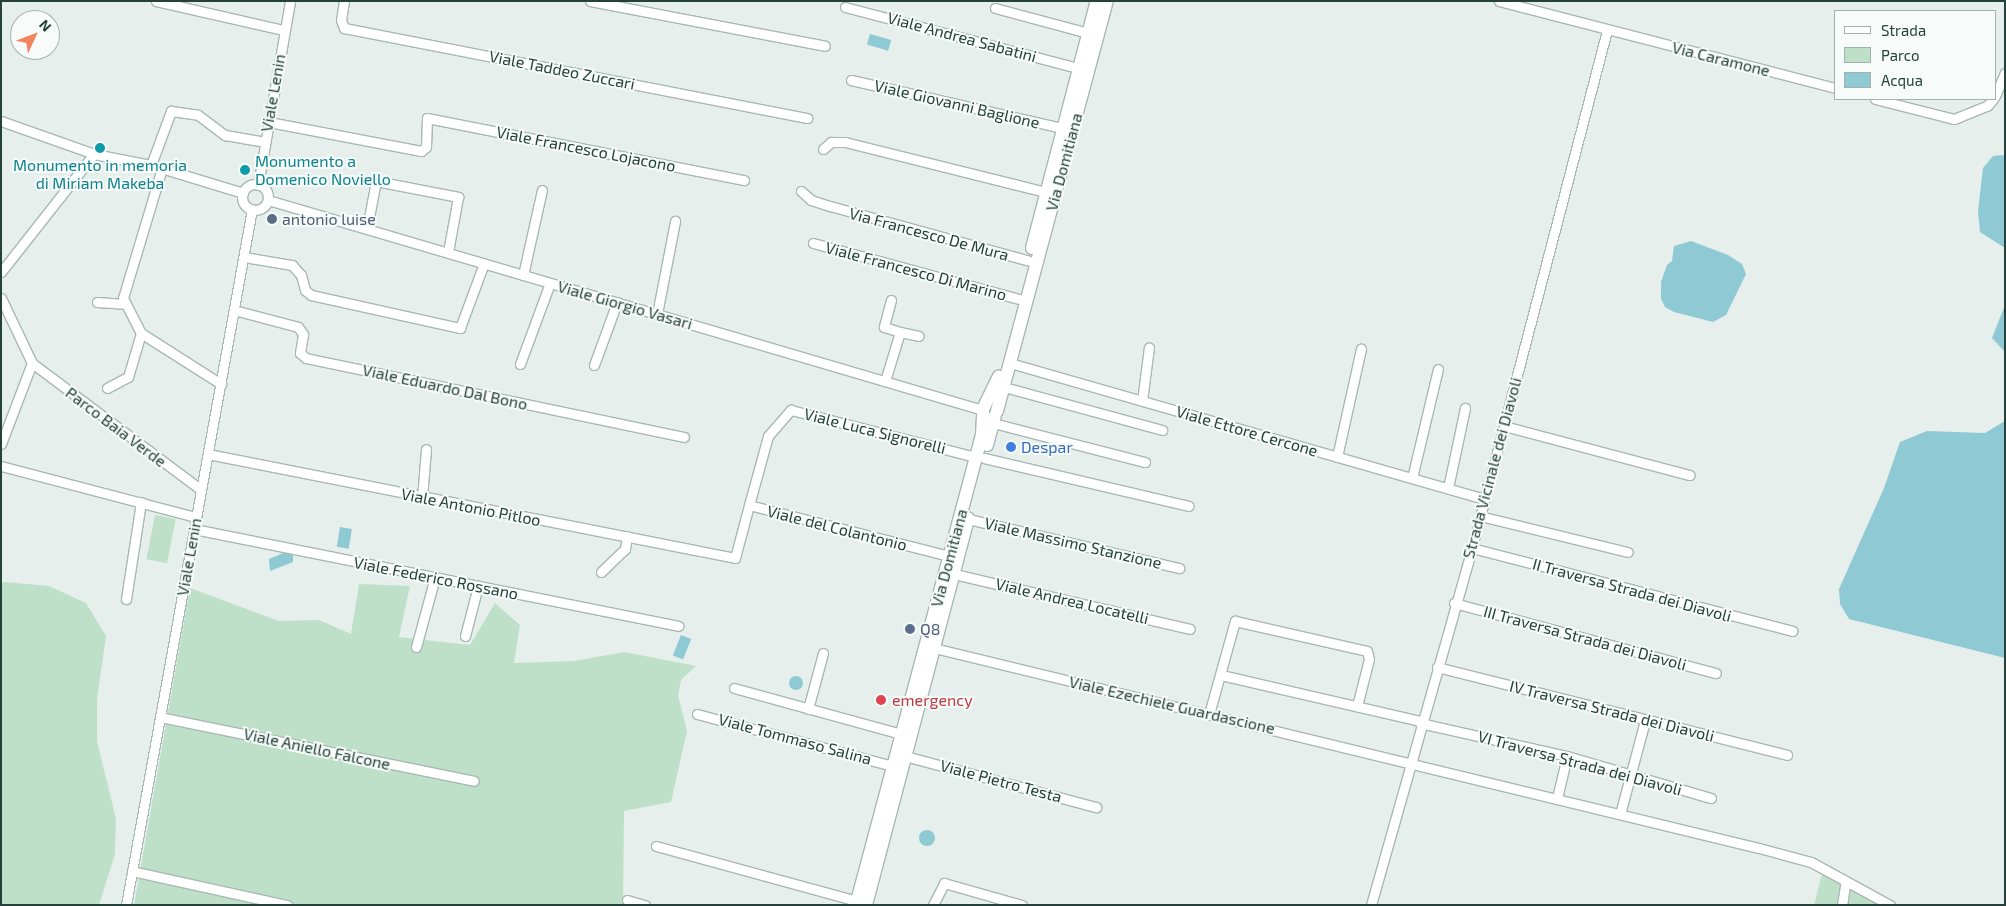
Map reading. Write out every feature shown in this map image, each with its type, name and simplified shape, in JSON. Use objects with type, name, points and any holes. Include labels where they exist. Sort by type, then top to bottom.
[{"type":"main road","name":"Via Domitiana","points":[[860,903],[905,756],[954,574],[968,519],[989,413],[1097,1]]},
{"type":"main road","name":"Via Domitiana","points":[[989,413],[1004,387],[1107,1]]},
{"type":"main road","name":"Via Domitiana","points":[[860,903],[901,734],[949,556],[980,457]]},
{"type":"street","points":[[156,1],[284,30]]},
{"type":"street","name":"Viale Lenin","points":[[258,185],[290,1]]},
{"type":"street","name":"Viale Taddeo Zuccari","points":[[344,1],[341,20],[344,28],[807,118]]},
{"type":"street","points":[[590,1],[826,46]]},
{"type":"street","name":"Via Caramone","points":[[1499,1],[1834,88]]},
{"type":"street","name":"Viale Andrea Sabatini","points":[[845,7],[1078,68]]},
{"type":"street","points":[[995,8],[1088,33]]},
{"type":"street","name":"Strada Vicinale dei Diavoli","points":[[1371,905],[1420,722],[1472,548],[1607,30]]},
{"type":"street","points":[[1996,93],[2005,73]]},
{"type":"street","name":"Viale Giovanni Baglione","points":[[851,80],[1063,128]]},
{"type":"street","points":[[1879,100],[1954,119],[1987,106],[1992,100]]},
{"type":"street","points":[[151,165],[171,111],[198,115],[225,135],[265,142]]},
{"type":"street","name":"Viale Francesco Lojacono","points":[[269,122],[421,151],[426,147],[427,118],[744,180]]},
{"type":"street","points":[[1,121],[94,154],[151,165],[243,193]]},
{"type":"street","points":[[823,149],[831,142],[845,142],[1046,192]]},
{"type":"street","points":[[1,272],[94,154]]},
{"type":"street","points":[[162,168],[123,298],[124,304],[142,332],[220,384]]},
{"type":"street","points":[[367,228],[376,181],[458,197],[448,252]]},
{"type":"street","points":[[258,185],[265,190],[268,200],[263,208],[252,209],[244,203],[243,193],[249,186],[258,185]]},
{"type":"street","points":[[523,275],[542,190]]},
{"type":"street","name":"Via Francesco De Mura","points":[[801,191],[811,200],[830,206],[1029,261]]},
{"type":"street","name":"Viale Giorgio Vasari","points":[[268,200],[885,381],[1145,462]]},
{"type":"street","name":"Viale Lenin","points":[[126,905],[252,209]]},
{"type":"street","points":[[657,314],[675,221]]},
{"type":"street","name":"Viale Francesco Di Marino","points":[[813,243],[1019,299]]},
{"type":"street","points":[[244,256],[292,265],[301,276],[305,290],[311,295],[460,328],[484,263]]},
{"type":"street","points":[[520,364],[550,283]]},
{"type":"street","name":"Parco Baia Verde","points":[[1,298],[32,363],[201,490]]},
{"type":"street","points":[[891,300],[884,328],[919,336]]},
{"type":"street","points":[[96,302],[124,304]]},
{"type":"street","points":[[594,365],[616,302]]},
{"type":"street","name":"Viale Eduardo Dal Bono","points":[[234,310],[298,327],[303,334],[300,353],[304,358],[684,437]]},
{"type":"street","points":[[107,388],[128,377],[142,332]]},
{"type":"street","points":[[885,381],[900,332]]},
{"type":"street","points":[[1142,401],[1149,347]]},
{"type":"street","points":[[1336,457],[1361,349]]},
{"type":"street","points":[[1,444],[32,363]]},
{"type":"street","name":"Viale Ettore Cercone","points":[[1010,363],[1485,499]]},
{"type":"street","points":[[1412,478],[1438,368]]},
{"type":"street","points":[[1004,387],[1162,430]]},
{"type":"street","points":[[1448,488],[1465,408]]},
{"type":"street","name":"Viale Luca Signorelli","points":[[749,506],[768,436],[791,410],[980,457]]},
{"type":"street","points":[[1504,426],[1690,475]]},
{"type":"street","points":[[422,498],[426,449]]},
{"type":"street","name":"Viale Antonio Pitloo","points":[[208,454],[422,498],[735,558]]},
{"type":"street","points":[[980,457],[1188,506]]},
{"type":"street","points":[[1,466],[196,517]]},
{"type":"street","points":[[126,599],[141,502]]},
{"type":"street","name":"Viale del Colantonio","points":[[735,558],[749,506],[949,556]]},
{"type":"street","points":[[1480,516],[1628,552]]},
{"type":"street","name":"Viale Massimo Stanzione","points":[[968,519],[1178,568]]},
{"type":"street","name":"Viale Federico Rossano","points":[[194,530],[678,626]]},
{"type":"street","points":[[602,572],[624,549],[627,536]]},
{"type":"street","name":"II Traversa Strada dei Diavoli","points":[[1472,548],[1792,631]]},
{"type":"street","name":"Viale Andrea Locatelli","points":[[954,574],[1190,629]]},
{"type":"street","points":[[416,647],[434,578]]},
{"type":"street","points":[[465,636],[478,586]]},
{"type":"street","name":"III Traversa Strada dei Diavoli","points":[[1454,603],[1716,673]]},
{"type":"street","points":[[1209,714],[1235,621],[1367,651],[1369,659],[1357,706]]},
{"type":"street","name":"Viale Ezechiele Guardascione","points":[[934,648],[1410,762],[1811,862],[1890,905]]},
{"type":"street","points":[[808,709],[823,654]]},
{"type":"street","name":"IV Traversa Strada dei Diavoli","points":[[1437,667],[1645,721],[1787,755]]},
{"type":"street","name":"VI Traversa Strada dei Diavoli","points":[[1221,675],[1567,756],[1711,798]]},
{"type":"street","points":[[734,688],[901,734]]},
{"type":"street","name":"Viale Tommaso Salina","points":[[696,714],[893,766]]},
{"type":"street","name":"Viale Aniello Falcone","points":[[160,717],[474,781]]},
{"type":"street","points":[[1620,814],[1645,721]]},
{"type":"street","name":"Viale Pietro Testa","points":[[905,756],[1096,807]]},
{"type":"street","points":[[1557,798],[1567,756]]},
{"type":"street","points":[[656,846],[860,903]]},
{"type":"street","points":[[132,872],[287,905]]},
{"type":"street","points":[[1846,881],[1842,903],[1852,905]]},
{"type":"street","points":[[933,905],[944,883],[1022,905]]},
{"type":"street","points":[[627,900],[645,905]]},
{"type":"green space","points":[[155,515],[176,519],[167,563],[146,559]]},
{"type":"green space","points":[[4,582],[49,586],[86,603],[106,636],[97,700],[97,741],[116,819],[115,854],[99,905],[1,905],[1,584]]},
{"type":"green space","points":[[359,584],[410,586],[399,637],[470,645],[495,603],[520,625],[514,663],[574,661],[624,652],[696,666],[681,680],[678,695],[687,731],[671,802],[624,811],[623,905],[134,905],[190,588],[279,621],[319,620],[351,634]]},
{"type":"green space","points":[[1822,874],[1880,905],[1814,905]]},
{"type":"water","points":[[870,34],[891,40],[888,51],[867,45]]},
{"type":"water","points":[[2005,155],[2005,248],[1980,232],[1978,211],[1983,168],[1993,156]]},
{"type":"water","points":[[1691,241],[1728,255],[1742,264],[1746,274],[1726,315],[1713,322],[1674,312],[1665,307],[1661,299],[1661,282],[1667,265],[1672,261],[1674,246]]},
{"type":"water","points":[[2005,305],[2005,352],[1992,338]]},
{"type":"water","points":[[2005,421],[2005,658],[1849,619],[1840,604],[1839,589],[1884,488],[1900,442],[1927,431],[1985,433]]},
{"type":"water","points":[[340,527],[352,529],[349,549],[337,547]]},
{"type":"water","points":[[286,552],[293,554],[293,562],[270,571],[269,559]]},
{"type":"water","points":[[681,635],[691,639],[683,660],[673,655]]},
{"type":"water","points":[[793,676],[799,676],[803,683],[799,690],[793,690],[789,686],[789,680]]},
{"type":"water","points":[[927,830],[935,838],[927,846],[919,838]]},
{"type":"place","name":"Monumento in memoria di Miriam Makeba","points":[[100,148]]},
{"type":"place","name":"Monumento a Domenico Noviello","points":[[245,170]]},
{"type":"place","name":"antonio luise","points":[[272,219]]},
{"type":"place","name":"Despar","points":[[1011,447]]},
{"type":"place","name":"Q8","points":[[910,629]]},
{"type":"place","name":"emergency","points":[[881,700]]}]
